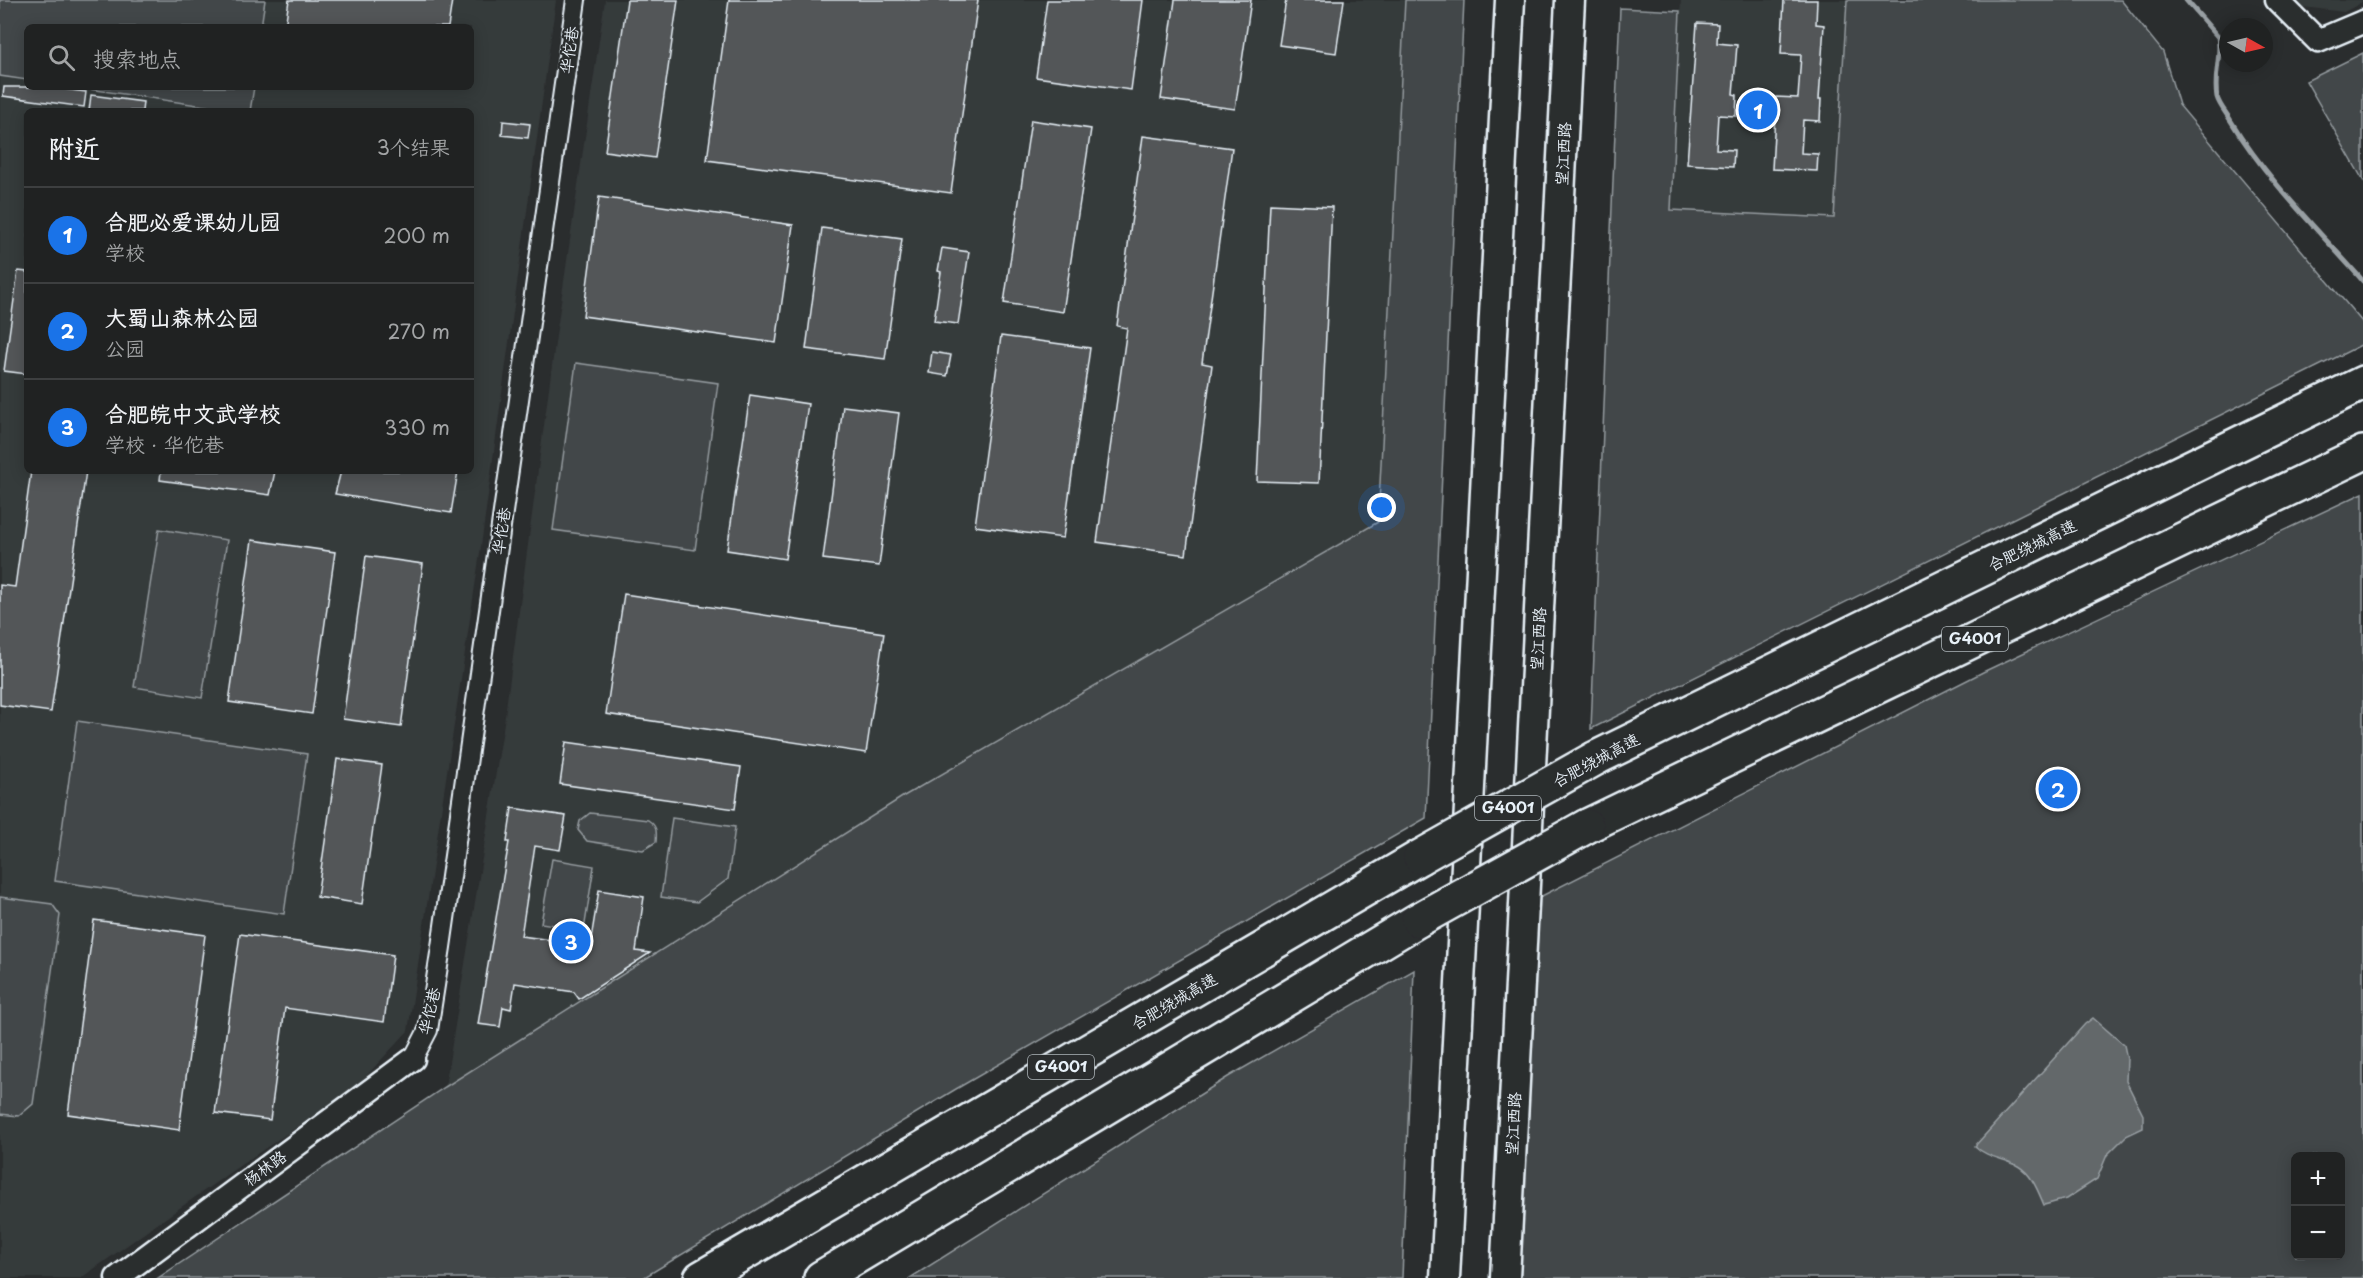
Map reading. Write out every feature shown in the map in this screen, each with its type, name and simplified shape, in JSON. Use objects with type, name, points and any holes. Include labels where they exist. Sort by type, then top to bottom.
[{"type":"highway","name":"合肥绕城高速","points":[[701,1278],[1420,857],[1596,758],[2363,383]]},
{"type":"highway","name":"G4001","points":[[821,1278],[1418,920],[1587,826],[2363,453]]},
{"type":"main road","points":[[1446,1278],[1510,0]]},
{"type":"main road","name":"望江西路","points":[[1505,1278],[1570,0]]},
{"type":"street","name":"华佗巷","points":[[413,1059],[428,1030],[441,947],[576,0]]},
{"type":"street","points":[[2277,0],[2318,41],[2363,22]]},
{"type":"street","name":"杨林路","points":[[117,1278],[413,1059]]},
{"type":"shaded area","points":[[0,0],[265,0],[261,24],[24,24],[24,80],[0,76]]},
{"type":"shaded area","points":[[265,0],[556,0],[481,546],[408,1031],[356,1087],[81,1278],[0,1278],[0,76],[24,80],[24,90],[96,90],[218,108],[24,108],[24,474],[474,474],[474,108],[250,108],[254,90],[474,90],[474,24],[261,24]]},
{"type":"shaded area","points":[[605,0],[1405,0],[1378,522],[904,796],[445,1087],[504,723],[556,336]]},
{"type":"shaded area","points":[[1405,0],[1464,0],[1426,818],[956,1089],[643,1278],[158,1278],[445,1087],[904,796],[1378,522]]},
{"type":"shaded area","points":[[1681,0],[1847,0],[1834,218],[1670,210]]},
{"type":"shaded area","points":[[1847,0],[2121,0],[2163,52],[2179,105],[2363,323],[2363,344],[1591,729],[1620,8],[1680,11],[1671,210],[1834,218]]},
{"type":"shaded area","points":[[2297,0],[2363,0],[2363,2],[2344,12],[2303,7]]},
{"type":"shaded area","points":[[2363,53],[2363,180],[2306,81]]},
{"type":"shaded area","points":[[96,90],[254,90],[250,108],[218,108]]},
{"type":"shaded area","points":[[576,363],[718,383],[695,550],[553,530]]},
{"type":"shaded area","points":[[2363,493],[2363,1278],[1505,1278],[1524,905],[1983,672]]},
{"type":"shaded area","points":[[159,529],[227,540],[202,698],[134,687]]},
{"type":"shaded area","points":[[77,721],[307,754],[284,914],[55,881]]},
{"type":"shaded area","points":[[590,813],[648,820],[656,829],[656,842],[643,850],[587,841],[578,830],[580,821]]},
{"type":"shaded area","points":[[672,818],[735,827],[728,879],[697,902],[661,897]]},
{"type":"shaded area","points":[[552,859],[594,866],[584,930],[541,923]]},
{"type":"shaded area","points":[[0,897],[52,904],[60,915],[33,1104],[19,1116],[0,1114]]},
{"type":"shaded area","points":[[1414,970],[1402,1278],[910,1278],[1228,1077]]},
{"type":"shaded area","points":[[2093,1018],[2124,1045],[2127,1059],[2126,1081],[2143,1115],[2143,1128],[2126,1136],[2107,1155],[2097,1179],[2066,1199],[2044,1205],[2034,1183],[2023,1169],[1985,1153],[1975,1146],[2085,1024]]},
{"type":"building","points":[[289,0],[452,0],[448,24],[285,24]]},
{"type":"building","points":[[627,0],[678,0],[655,158],[605,151]]},
{"type":"building","points":[[729,0],[978,0],[951,193],[707,160]]},
{"type":"building","points":[[1047,0],[1143,0],[1131,90],[1036,77]]},
{"type":"building","points":[[1175,0],[1251,0],[1235,109],[1161,99]]},
{"type":"building","points":[[1286,0],[1344,0],[1336,53],[1279,45]]},
{"type":"building","points":[[1784,0],[1817,0],[1816,24],[1824,25],[1819,99],[1821,99],[1820,121],[1803,120],[1801,153],[1818,154],[1817,171],[1772,169],[1776,97],[1798,98],[1801,55],[1781,54]]},
{"type":"building","points":[[1697,23],[1718,24],[1717,43],[1737,45],[1733,94],[1737,95],[1736,116],[1718,115],[1716,149],[1734,150],[1733,167],[1687,164]]},
{"type":"building","points":[[4,87],[86,92],[84,107],[3,96]]},
{"type":"building","points":[[91,95],[143,102],[142,108],[89,108]]},
{"type":"building","points":[[1031,120],[1091,129],[1063,312],[1004,303]]},
{"type":"building","points":[[503,121],[530,124],[528,138],[502,135]]},
{"type":"building","points":[[1143,136],[1232,148],[1202,363],[1212,365],[1186,555],[1097,542],[1127,328],[1117,326]]},
{"type":"building","points":[[599,197],[793,225],[776,343],[583,316]]},
{"type":"building","points":[[1270,204],[1332,207],[1319,483],[1257,481]]},
{"type":"building","points":[[822,228],[902,239],[885,359],[806,349]]},
{"type":"building","points":[[942,248],[969,252],[958,324],[934,321]]},
{"type":"building","points":[[18,271],[24,272],[24,374],[4,371]]},
{"type":"building","points":[[1001,336],[1090,348],[1063,538],[975,526]]},
{"type":"building","points":[[932,352],[951,355],[947,376],[929,373]]},
{"type":"building","points":[[750,395],[808,404],[785,559],[727,550]]},
{"type":"building","points":[[843,406],[899,413],[879,566],[823,559]]},
{"type":"building","points":[[31,474],[86,474],[51,712],[0,705],[0,585],[15,587]]},
{"type":"building","points":[[161,474],[274,474],[270,495],[160,480]]},
{"type":"building","points":[[340,474],[458,474],[451,513],[335,494]]},
{"type":"building","points":[[252,540],[335,552],[312,714],[229,702]]},
{"type":"building","points":[[366,556],[423,564],[401,727],[343,719]]},
{"type":"building","points":[[624,594],[884,633],[866,753],[606,714]]},
{"type":"building","points":[[566,742],[741,767],[735,809],[560,784]]},
{"type":"building","points":[[337,759],[382,765],[362,904],[317,897]]},
{"type":"building","points":[[512,808],[566,816],[560,850],[535,846],[521,936],[590,945],[599,890],[644,897],[636,951],[650,953],[579,999],[574,992],[515,983],[511,1009],[503,1007],[500,1027],[478,1024],[509,842],[507,842]]},
{"type":"building","points":[[94,920],[205,935],[179,1130],[68,1114]]},
{"type":"building","points":[[240,934],[393,955],[384,1022],[285,1008],[270,1120],[215,1113]]},
{"type":"waterway","points":[[2186,0],[2218,37],[2216,89],[2221,106],[2276,184],[2363,281]]},
{"type":"place","name":"合肥必爱课幼儿园","points":[[1758,110]]},
{"type":"place","name":"大蜀山森林公园","points":[[2058,789]]},
{"type":"place","name":"合肥皖中文武学校","points":[[571,941]]}]
